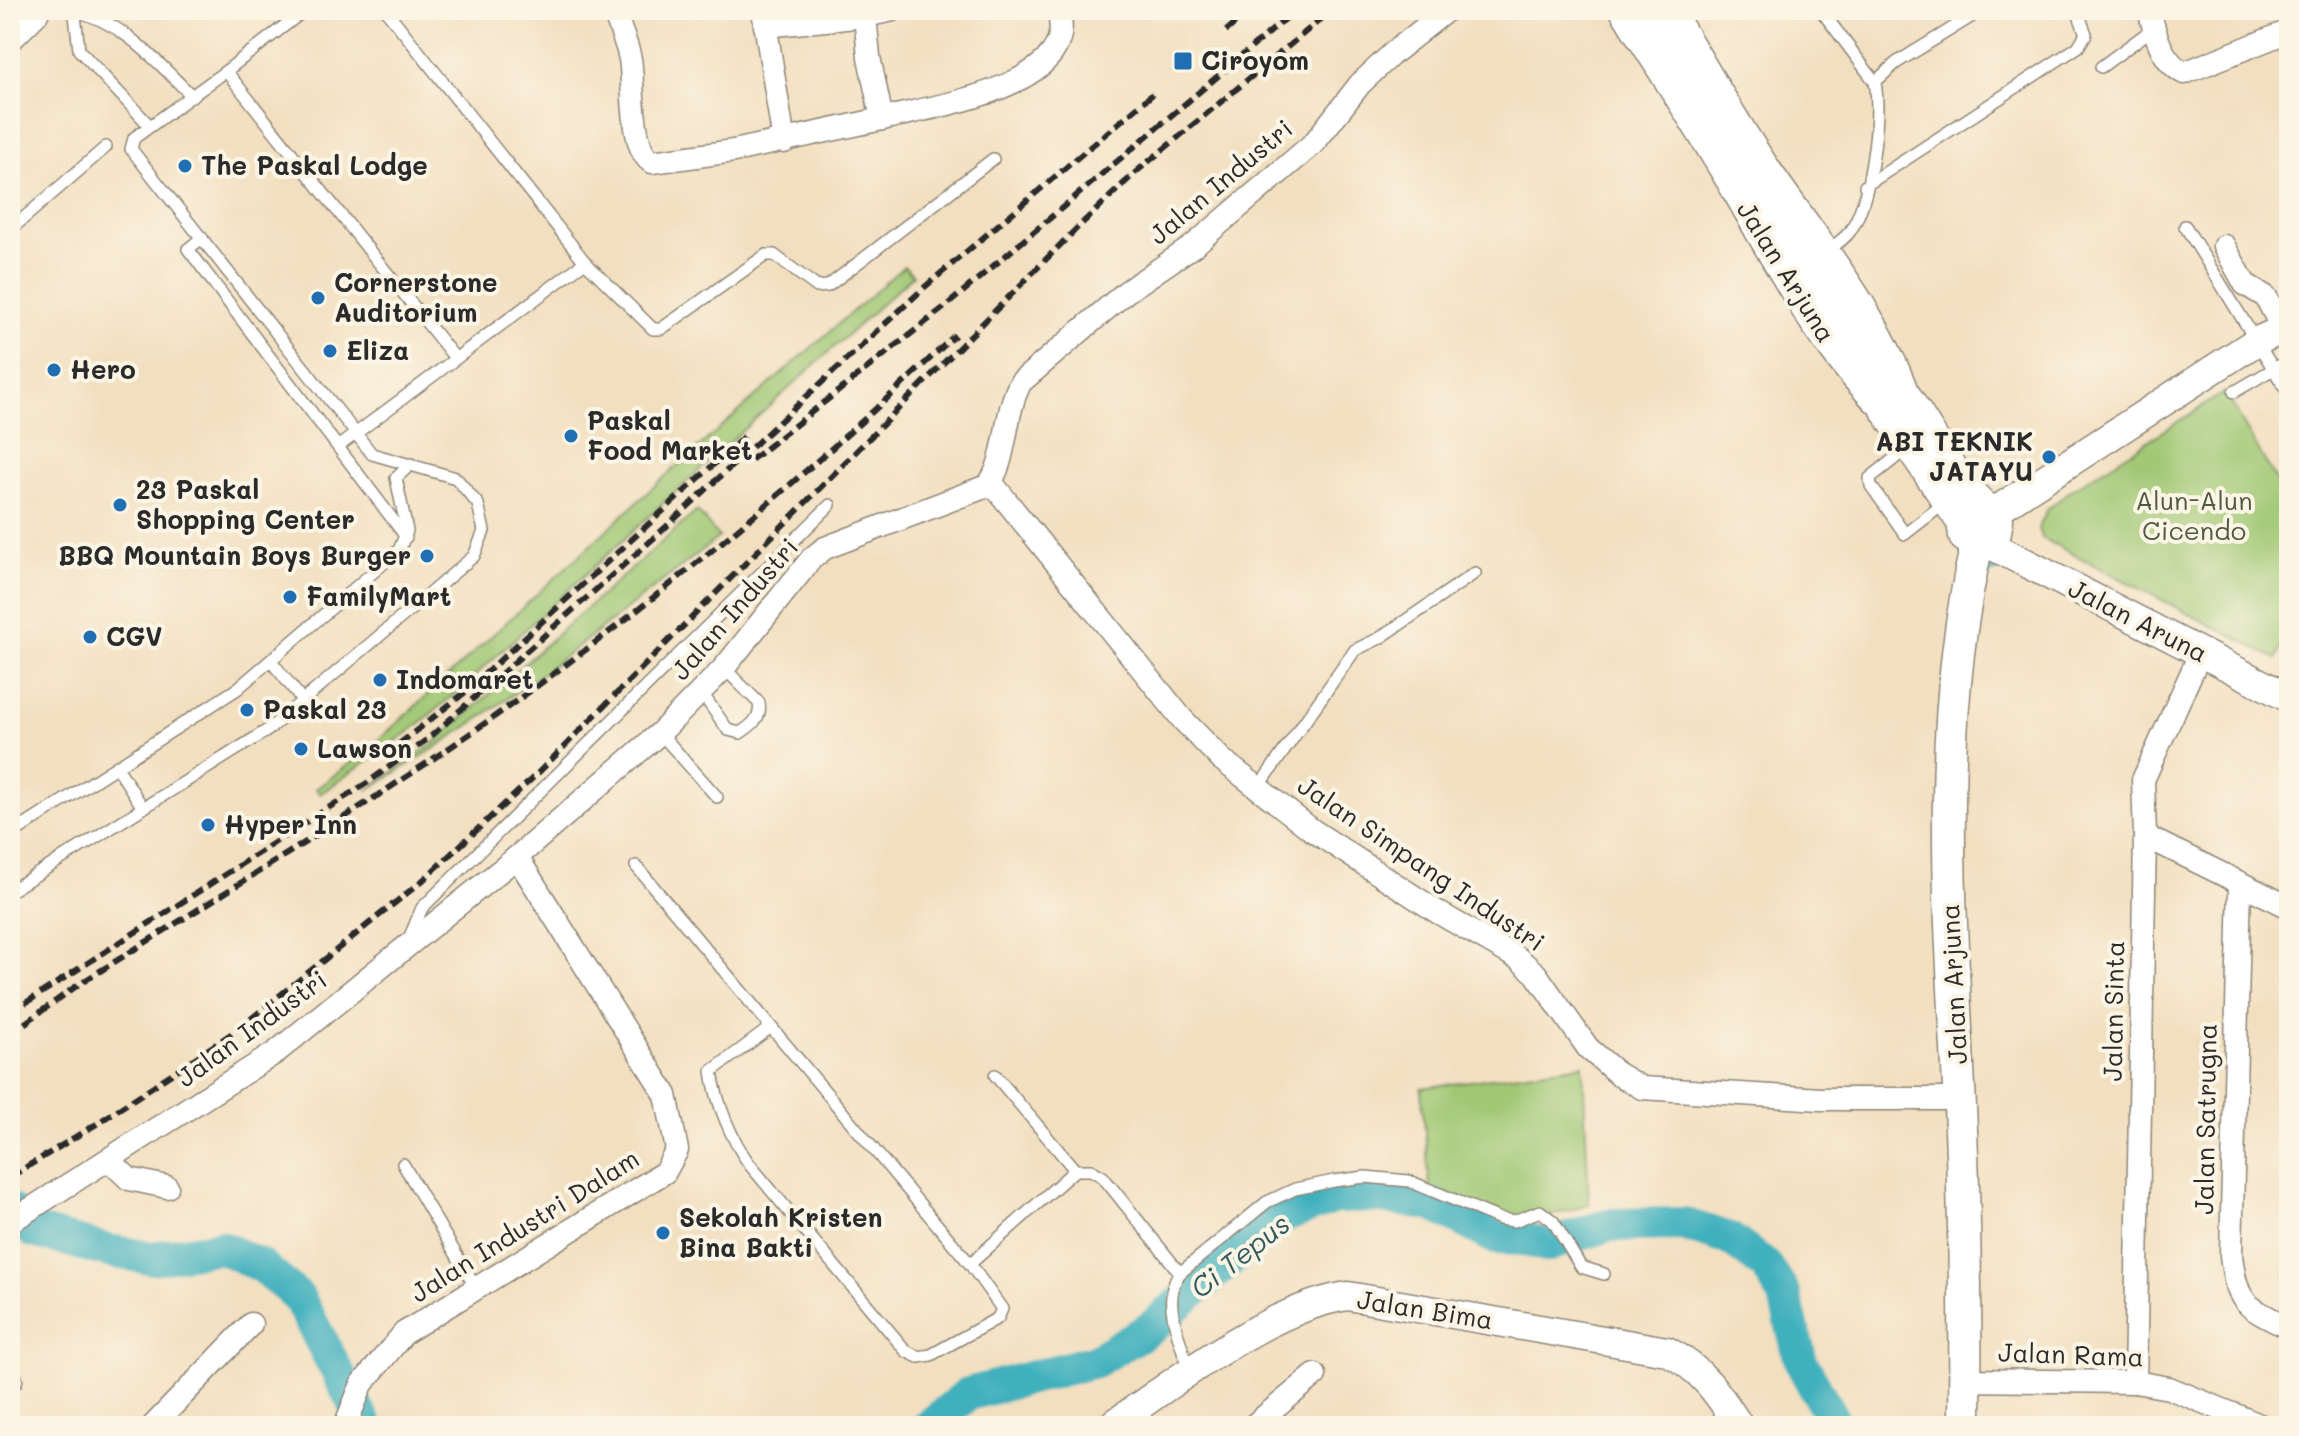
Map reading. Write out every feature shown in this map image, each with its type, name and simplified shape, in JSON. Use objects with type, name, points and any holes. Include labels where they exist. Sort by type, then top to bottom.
[{"type":"main road","points":[[10,31],[31,10]]},
{"type":"main road","points":[[1647,10],[1897,405]]},
{"type":"main road","name":"Jalan Arjuna","points":[[1897,405],[1910,446],[1974,522]]},
{"type":"main road","name":"Jalan Arjuna","points":[[1897,405],[1963,488],[1974,522],[1955,659],[1946,823],[1960,1099],[1965,1426]]},
{"type":"street","points":[[614,10],[630,59],[631,94],[646,159],[652,162],[682,160],[784,142],[985,93],[1025,78],[1048,60],[1060,43],[1063,24],[1058,10]]},
{"type":"street","points":[[784,142],[764,18],[865,16],[893,10]]},
{"type":"street","name":"Jalan Industri","points":[[10,1222],[275,1053],[517,857],[660,733],[701,692],[724,668],[812,558],[825,548],[967,496],[991,482],[997,468],[1011,400],[1021,382],[1126,292],[1193,246],[1314,143],[1360,84],[1447,10]]},
{"type":"street","name":"Jalan Arjuna","points":[[1624,10],[1736,191],[1781,272],[1852,377],[1897,405]]},
{"type":"street","name":"Jalan Arjuna","points":[[1669,10],[1774,180],[1825,252],[1891,356],[1897,405]]},
{"type":"street","points":[[865,16],[869,57],[882,119]]},
{"type":"street","points":[[2151,19],[2172,66],[2184,73],[2289,31]]},
{"type":"street","points":[[1974,522],[2257,341],[2286,328],[2266,297],[2245,284],[2224,246]]},
{"type":"street","name":"Jalan Simpang Industri","points":[[991,482],[1183,720],[1221,759],[1312,830],[1519,959],[1536,974],[1588,1048],[1618,1074],[1642,1088],[1821,1099],[1960,1099]]},
{"type":"street","name":"Jalan Aruna","points":[[1974,522],[2200,654],[2289,698]]},
{"type":"street","name":"Jalan Sinta","points":[[2135,1382],[2145,836],[2143,780],[2200,654]]},
{"type":"street","points":[[2145,836],[2289,907]]},
{"type":"street","name":"Jalan Industri Dalam","points":[[348,1420],[362,1384],[404,1333],[665,1172],[677,1150],[666,1095],[517,857]]},
{"type":"street","name":"Jalan Satrugna","points":[[2240,883],[2231,1255],[2235,1291],[2254,1311],[2289,1328]]},
{"type":"street","points":[[109,1160],[129,1179],[167,1187]]},
{"type":"street","name":"Jalan Bima","points":[[1111,1426],[1189,1372],[1291,1312],[1320,1300],[1348,1296],[1667,1351],[1692,1364],[1713,1384],[1739,1426]]},
{"type":"street","points":[[153,1426],[251,1324]]},
{"type":"street","points":[[1253,1426],[1315,1375]]},
{"type":"street","name":"Jalan Rama","points":[[1965,1380],[2135,1382],[2169,1388],[2262,1426]]},
{"type":"lane","points":[[10,891],[268,730],[479,548],[484,522],[478,504],[456,478],[372,454],[131,149],[134,138],[305,10]]},
{"type":"lane","points":[[386,10],[585,262],[647,326],[661,329],[766,255],[774,255],[817,287],[828,286],[993,159]]},
{"type":"lane","points":[[1821,10],[1875,82],[1879,107],[1861,211],[1851,229],[1825,252]]},
{"type":"lane","points":[[1875,82],[1896,63],[1982,10]]},
{"type":"lane","points":[[1865,186],[2078,47],[2086,34],[2077,10]]},
{"type":"lane","points":[[150,126],[79,50],[72,12],[92,14],[128,34],[192,96]]},
{"type":"lane","points":[[2101,67],[2151,19]]},
{"type":"lane","points":[[226,71],[455,358]]},
{"type":"lane","points":[[10,230],[106,147]]},
{"type":"lane","points":[[2185,226],[2289,394]]},
{"type":"lane","points":[[202,238],[188,249],[406,537]]},
{"type":"lane","points":[[339,446],[585,262]]},
{"type":"lane","points":[[264,348],[280,336]]},
{"type":"lane","points":[[2234,392],[2289,360]]},
{"type":"lane","points":[[1910,446],[1870,478],[1871,486],[1905,534],[1974,522]]},
{"type":"lane","points":[[10,835],[237,689],[399,550],[406,537],[407,524],[396,478],[411,464]]},
{"type":"lane","points":[[405,949],[413,922],[422,908],[830,505]]},
{"type":"lane","points":[[1258,788],[1355,650],[1380,638],[1475,573]]},
{"type":"lane","points":[[272,662],[303,701]]},
{"type":"lane","points":[[701,692],[728,730],[740,733],[751,726],[758,717],[759,703],[724,668]]},
{"type":"lane","points":[[660,733],[717,797]]},
{"type":"lane","points":[[117,767],[143,808]]},
{"type":"lane","points":[[636,866],[970,1264],[1002,1309],[998,1318],[931,1355],[918,1357],[906,1351],[750,1165],[740,1151],[723,1110],[712,1071],[771,1027]]},
{"type":"lane","points":[[995,1075],[1075,1170]]},
{"type":"lane","points":[[403,1164],[477,1290]]},
{"type":"lane","points":[[970,1264],[1075,1170],[1091,1170],[1103,1177],[1180,1273]]},
{"type":"lane","points":[[1189,1372],[1170,1286],[1180,1273],[1267,1202],[1295,1189],[1365,1177],[1409,1181],[1500,1219],[1514,1221],[1540,1211],[1553,1221],[1581,1267],[1604,1274]]},
{"type":"green space","points":[[904,266],[913,275],[458,691],[413,729],[320,794],[316,789],[369,749],[660,481]]},
{"type":"green space","name":"Alun-Alun Cicendo","points":[[2225,392],[2289,503],[2289,631],[2276,659],[2042,538],[2038,529],[2048,509],[2071,490]]},
{"type":"green space","points":[[697,511],[719,537],[503,701],[367,790],[434,743]]},
{"type":"green space","points":[[1583,1065],[1589,1205],[1524,1223],[1498,1225],[1430,1188],[1421,1088]]},
{"type":"waterway","points":[[1983,574],[2003,568]]},
{"type":"waterway","name":"Ci Tepus","points":[[929,1426],[968,1394],[1095,1361],[1152,1327],[1279,1218],[1334,1197],[1376,1196],[1433,1205],[1496,1238],[1524,1239],[1546,1246],[1608,1225],[1683,1224],[1730,1239],[1766,1266],[1784,1294],[1801,1362],[1836,1426]]},
{"type":"waterway","name":"Ci Tepus","points":[[10,1210],[33,1231],[109,1251],[152,1258],[221,1247],[261,1266],[298,1297],[366,1426]]},
{"type":"railway","points":[[1226,31],[1251,10]]},
{"type":"railway","points":[[751,460],[946,306],[1296,10]]},
{"type":"railway","points":[[10,1177],[95,1125],[237,1030],[422,881],[538,773],[1075,230],[1136,172],[1332,10]]},
{"type":"railway","points":[[10,1013],[367,783],[429,738],[655,537],[926,286],[1155,92]]},
{"type":"railway","points":[[10,1034],[75,987],[394,785],[618,626],[790,485],[955,335]]},
{"type":"railway","points":[[385,755],[463,694],[747,434]]},
{"type":"place","name":"Ciroyom","points":[[1183,61]]},
{"type":"place","name":"The Paskal Lodge","points":[[185,166]]},
{"type":"place","name":"Cornerstone Auditorium","points":[[318,298]]},
{"type":"place","name":"Eliza","points":[[330,351]]},
{"type":"place","name":"Hero","points":[[54,370]]},
{"type":"place","name":"Paskal Food Market","points":[[571,436]]},
{"type":"place","name":"ABI TEKNIK JATAYU","points":[[2049,457]]},
{"type":"place","name":"23 Paskal Shopping Center","points":[[120,505]]},
{"type":"place","name":"BBQ Mountain Boys Burger","points":[[427,556]]},
{"type":"place","name":"FamilyMart","points":[[290,597]]},
{"type":"place","name":"CGV","points":[[90,637]]},
{"type":"place","name":"Indomaret","points":[[380,680]]},
{"type":"place","name":"Paskal 23","points":[[247,710]]},
{"type":"place","name":"Lawson","points":[[301,749]]},
{"type":"place","name":"Hyper Inn","points":[[208,825]]},
{"type":"place","name":"Sekolah Kristen Bina Bakti","points":[[663,1233]]}]
